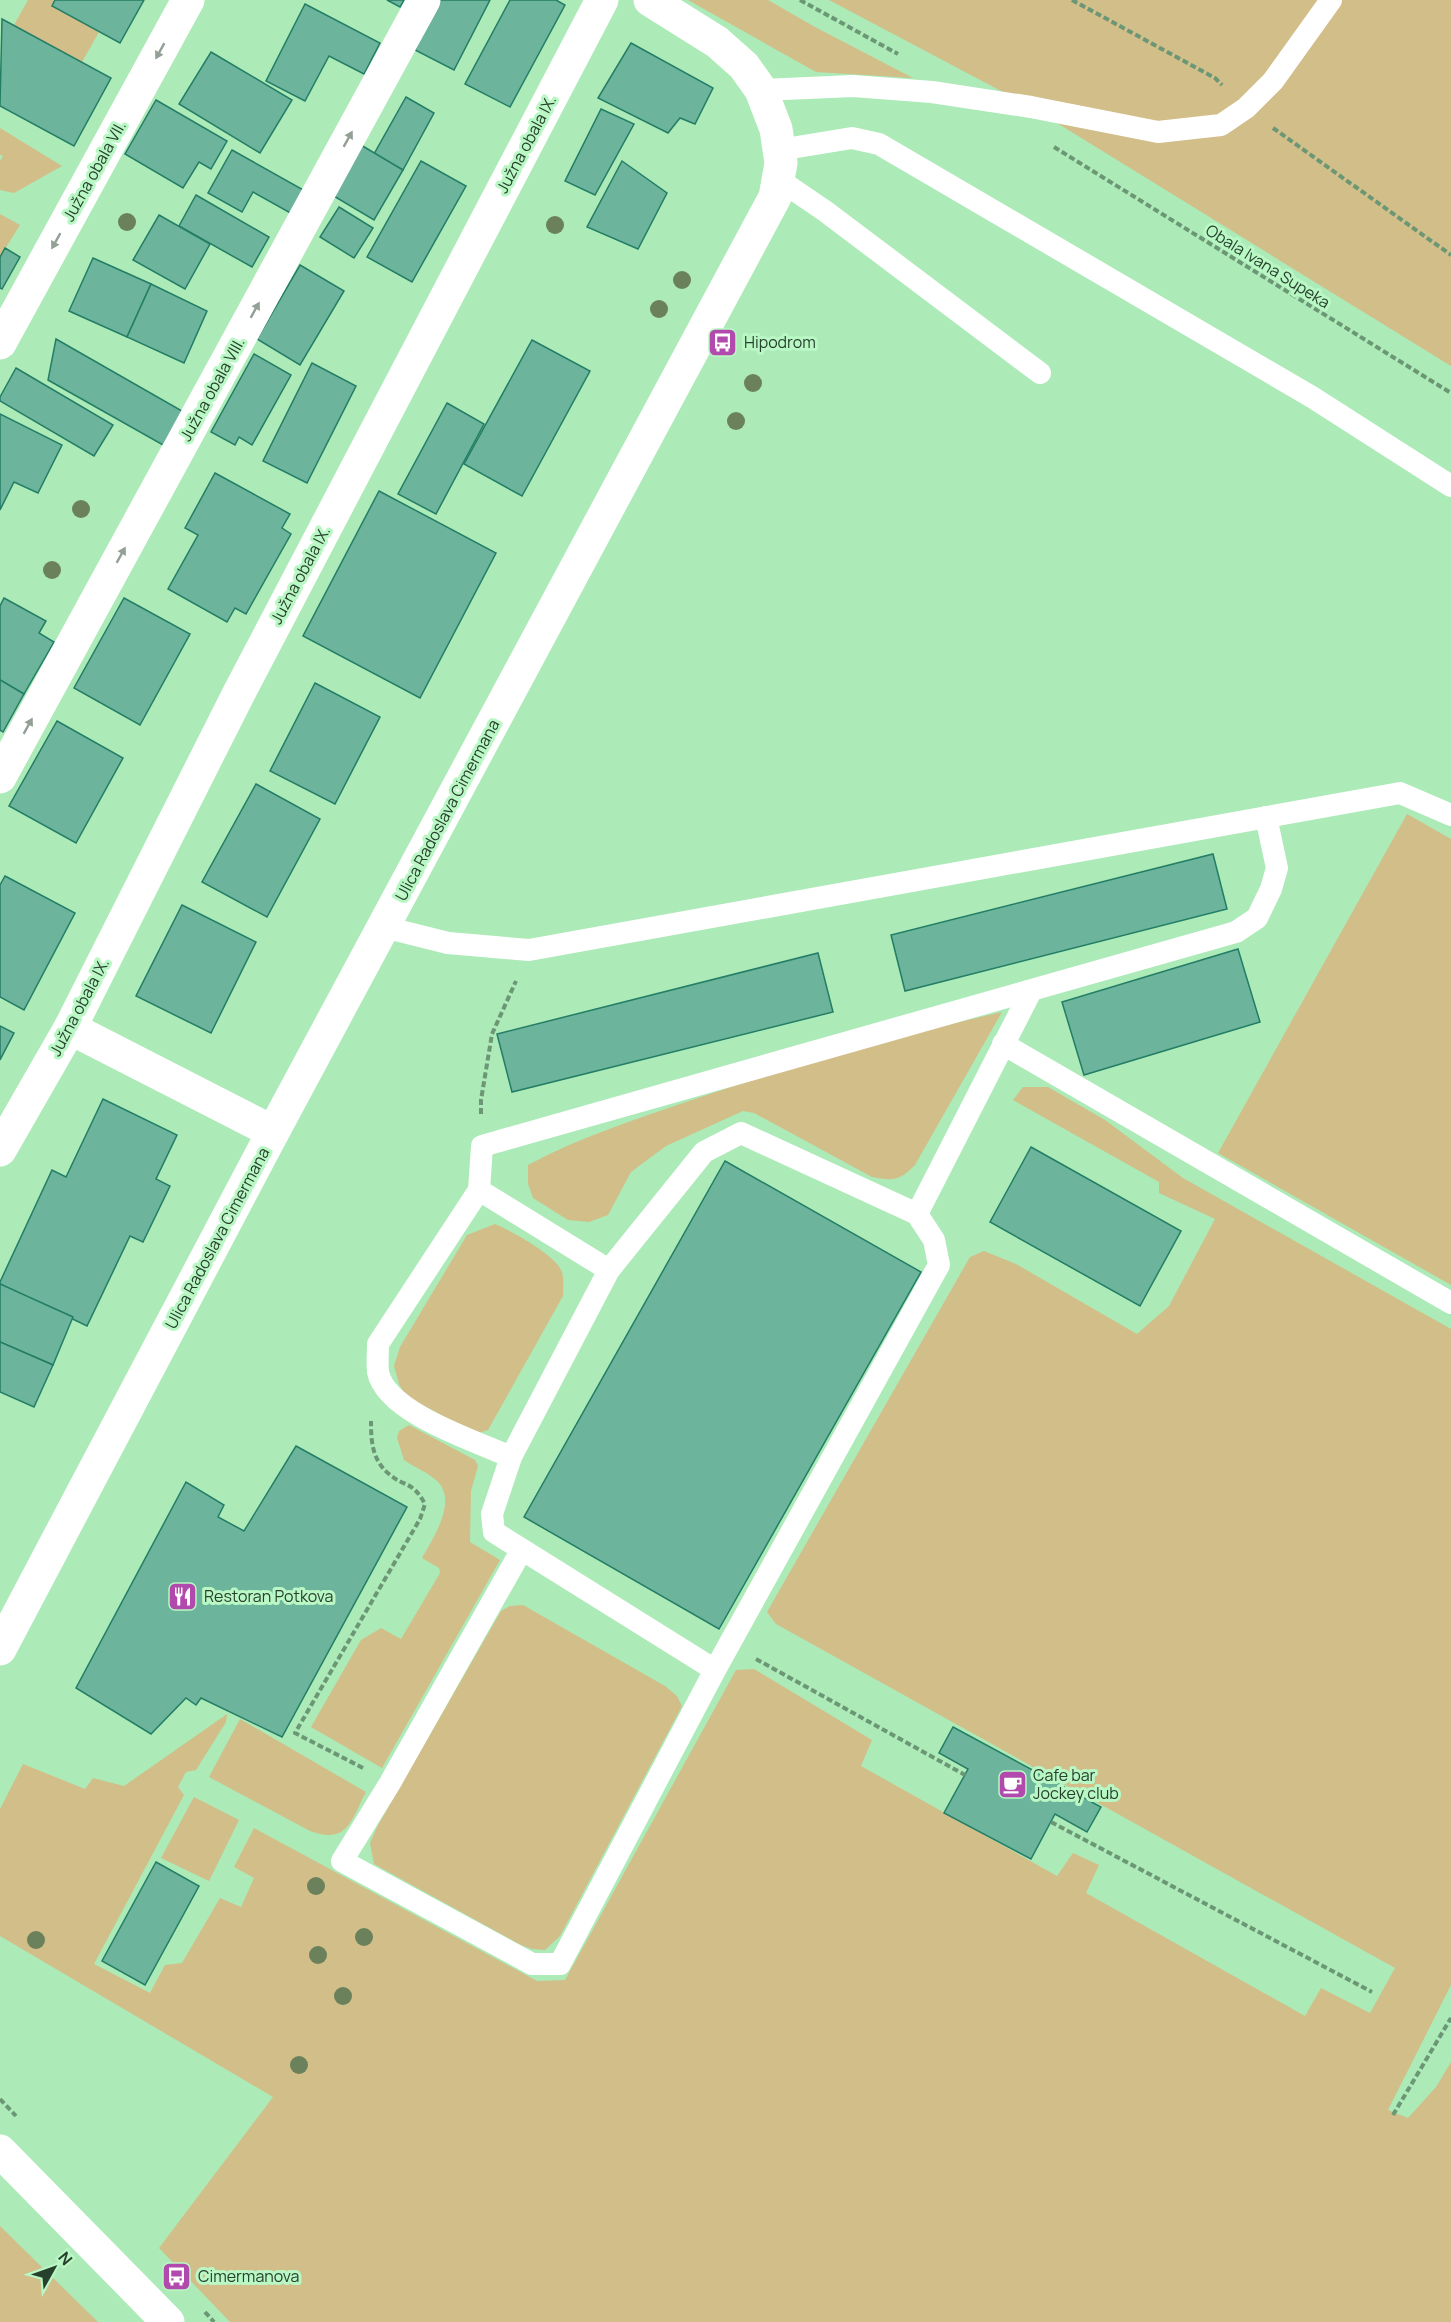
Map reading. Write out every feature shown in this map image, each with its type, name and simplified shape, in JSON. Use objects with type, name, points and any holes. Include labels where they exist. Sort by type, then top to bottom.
[{"type":"street","name":"Južna obala VII.","points":[[0,343],[188,0]]},
{"type":"street","name":"Južna obala VIII.","points":[[0,777],[424,0]]},
{"type":"street","name":"Južna obala IX.","points":[[0,1150],[70,1028],[240,691],[602,0]]},
{"type":"street","name":"Ulica Radoslava Cimermana","points":[[0,1649],[273,1132],[775,197],[778,165],[776,129],[761,90],[744,66],[717,42],[650,0]]},
{"type":"street","points":[[70,1028],[273,1132]]},
{"type":"street","points":[[0,2151],[168,2322]]},
{"type":"lane","points":[[761,90],[853,86],[932,92],[1031,107],[1158,132],[1221,125],[1246,108],[1273,81],[1330,0]]},
{"type":"lane","points":[[1040,373],[825,211],[778,165],[852,138],[879,144],[1312,398],[1451,486]]},
{"type":"lane","points":[[384,927],[448,943],[530,950],[1400,794],[1451,814]]},
{"type":"lane","points":[[511,1456],[411,1413],[390,1394],[378,1374],[378,1344],[479,1190],[482,1146],[1236,932],[1257,918],[1271,889],[1277,868],[1266,817]]},
{"type":"lane","points":[[917,1214],[1031,991]]},
{"type":"lane","points":[[1003,1044],[1451,1303]]},
{"type":"lane","points":[[521,1551],[390,1783],[342,1861],[532,1964],[560,1964],[714,1670],[939,1265],[934,1240],[917,1214],[741,1133],[704,1152],[609,1270],[511,1456],[492,1514],[494,1532],[714,1670]]},
{"type":"lane","points":[[479,1190],[609,1270]]},
{"type":"path","name":"Obala Ivana Supeka","points":[[1073,159],[1451,393]]},
{"type":"path","points":[[482,1146],[481,1100],[492,1034],[530,950]]},
{"type":"path","points":[[378,1374],[371,1400],[373,1453],[389,1474],[415,1488],[425,1504],[420,1519],[296,1733],[390,1783]]},
{"type":"path","points":[[730,1644],[965,1775]]},
{"type":"path","points":[[1051,1821],[1372,1992]]},
{"type":"path","points":[[1394,2115],[1451,2018]]},
{"type":"shaded area","points":[[28,0],[55,0],[52,6],[99,32],[82,62],[14,25]]},
{"type":"shaded area","points":[[688,0],[768,0],[913,78],[816,72]]},
{"type":"shaded area","points":[[829,0],[1451,0],[1451,366],[1031,107]]},
{"type":"shaded area","points":[[0,128],[62,166],[14,193],[0,190],[0,161],[3,156],[0,155]]},
{"type":"shaded area","points":[[0,214],[20,225],[0,257]]},
{"type":"shaded area","points":[[1407,814],[1451,839],[1451,1285],[1218,1153]]},
{"type":"shaded area","points":[[1002,1012],[915,1165],[900,1177],[886,1179],[872,1177],[754,1113],[743,1111],[666,1146],[631,1172],[608,1215],[589,1222],[568,1220],[533,1198],[528,1184],[528,1165],[587,1137],[805,1064],[884,1041]]},
{"type":"shaded area","points":[[1023,1087],[1048,1087],[1105,1120],[1183,1178],[1451,1329],[1451,1985],[1388,2110],[1408,2118],[1436,2087],[1451,2062],[1451,2322],[230,2322],[159,2248],[273,2097],[0,1936],[0,1809],[23,1764],[85,1789],[93,1778],[124,1786],[227,1714],[226,1722],[196,1770],[186,1772],[178,1787],[184,1795],[94,1964],[150,1993],[165,1965],[182,1963],[220,1898],[241,1907],[254,1878],[234,1867],[254,1828],[537,1981],[565,1980],[736,1670],[754,1669],[872,1740],[861,1766],[1057,1876],[1073,1853],[1099,1865],[1086,1893],[1305,2016],[1321,1988],[1370,2013],[1395,1968],[776,1624],[767,1612],[970,1257],[984,1251],[1016,1264],[1137,1334],[1169,1306],[1215,1219],[1159,1193],[1159,1182],[1013,1100]]},
{"type":"shaded area","points":[[495,1224],[532,1244],[558,1265],[563,1275],[563,1296],[488,1430],[476,1434],[406,1396],[399,1384],[394,1366],[400,1347],[467,1235]]},
{"type":"shaded area","points":[[409,1425],[475,1460],[478,1466],[471,1491],[470,1542],[500,1560],[382,1768],[311,1727],[361,1640],[381,1628],[401,1639],[440,1573],[439,1568],[422,1558],[442,1519],[445,1498],[436,1480],[404,1460],[397,1438],[399,1431]]},
{"type":"shaded area","points":[[523,1605],[665,1686],[677,1696],[682,1706],[560,1936],[545,1950],[521,1945],[374,1864],[370,1843],[501,1611],[510,1606]]},
{"type":"shaded area","points":[[240,1719],[366,1792],[347,1827],[333,1835],[310,1831],[209,1777]]},
{"type":"shaded area","points":[[194,1797],[239,1820],[209,1881],[161,1858]]},
{"type":"shaded area","points":[[0,2226],[98,2322],[0,2322]]},
{"type":"building","points":[[55,0],[144,0],[120,43],[52,6]]},
{"type":"building","points":[[387,0],[404,0],[400,7]]},
{"type":"building","points":[[440,0],[490,0],[454,70],[415,50]]},
{"type":"building","points":[[510,0],[556,0],[565,5],[510,107],[465,84]]},
{"type":"building","points":[[305,4],[380,43],[364,74],[329,56],[305,101],[266,81]]},
{"type":"building","points":[[2,19],[111,78],[74,146],[0,106]]},
{"type":"building","points":[[631,43],[713,88],[695,124],[680,118],[668,133],[598,98]]},
{"type":"building","points":[[211,52],[292,100],[260,153],[179,104]]},
{"type":"building","points":[[406,97],[434,113],[403,170],[374,154]]},
{"type":"building","points":[[156,100],[227,141],[211,169],[199,162],[183,188],[125,154]]},
{"type":"building","points":[[601,109],[634,124],[595,195],[565,181]]},
{"type":"building","points":[[361,145],[403,170],[374,220],[332,195]]},
{"type":"building","points":[[232,150],[307,192],[294,215],[253,192],[242,212],[208,193]]},
{"type":"building","points":[[421,161],[466,186],[412,282],[367,257]]},
{"type":"building","points":[[622,161],[667,193],[638,249],[587,227]]},
{"type":"building","points":[[196,195],[269,237],[252,267],[179,226]]},
{"type":"building","points":[[339,207],[373,228],[354,258],[320,237]]},
{"type":"building","points":[[159,215],[210,244],[185,289],[133,260]]},
{"type":"building","points":[[5,248],[20,257],[2,289],[0,288],[0,257]]},
{"type":"building","points":[[93,258],[151,284],[127,337],[69,311]]},
{"type":"building","points":[[300,265],[344,291],[300,365],[257,339]]},
{"type":"building","points":[[151,284],[207,311],[184,363],[127,337]]},
{"type":"building","points":[[56,339],[182,411],[163,445],[48,380]]},
{"type":"building","points":[[532,340],[590,371],[522,496],[464,464]]},
{"type":"building","points":[[254,354],[291,375],[252,445],[239,437],[235,445],[211,432]]},
{"type":"building","points":[[312,363],[356,386],[307,483],[263,461]]},
{"type":"building","points":[[16,368],[113,425],[94,456],[0,401]]},
{"type":"building","points":[[447,403],[484,424],[436,514],[398,494]]},
{"type":"building","points":[[0,414],[62,445],[38,493],[14,482],[0,510]]},
{"type":"building","points":[[215,473],[290,514],[282,528],[291,534],[246,614],[235,608],[227,622],[168,589],[198,535],[185,528]]},
{"type":"building","points":[[379,491],[496,553],[420,698],[303,636]]},
{"type":"building","points":[[4,598],[46,621],[39,633],[54,642],[24,694],[0,680],[0,606]]},
{"type":"building","points":[[124,598],[190,634],[140,725],[74,688]]},
{"type":"building","points":[[0,680],[24,694],[3,732],[0,730]]},
{"type":"building","points":[[315,683],[380,717],[335,804],[270,771]]},
{"type":"building","points":[[57,721],[123,758],[76,843],[9,806]]},
{"type":"building","points":[[256,784],[320,819],[267,917],[202,882]]},
{"type":"building","points":[[1213,854],[1227,909],[905,991],[891,935]]},
{"type":"building","points":[[5,876],[75,913],[24,1010],[0,997],[0,885]]},
{"type":"building","points":[[182,905],[256,942],[211,1033],[136,996]]},
{"type":"building","points":[[1238,949],[1260,1022],[1084,1075],[1062,1002]]},
{"type":"building","points":[[818,953],[833,1012],[512,1092],[497,1034]]},
{"type":"building","points":[[0,1026],[14,1033],[0,1060]]},
{"type":"building","points":[[103,1099],[177,1135],[156,1179],[170,1186],[143,1242],[130,1236],[87,1326],[0,1282],[52,1170],[66,1177]]},
{"type":"building","points":[[1031,1147],[1181,1231],[1140,1306],[990,1222]]},
{"type":"building","points":[[725,1161],[921,1272],[719,1629],[524,1517]]},
{"type":"building","points":[[0,1284],[73,1317],[53,1365],[0,1342]]},
{"type":"building","points":[[0,1342],[53,1365],[34,1407],[0,1392]]},
{"type":"building","points":[[296,1446],[407,1507],[282,1737],[201,1698],[196,1705],[186,1698],[151,1734],[76,1688],[186,1482],[224,1505],[218,1517],[244,1531]]},
{"type":"building","points":[[953,1727],[1101,1807],[1087,1832],[1055,1814],[1031,1859],[944,1813],[968,1769],[939,1753]]},
{"type":"building","points":[[156,1862],[199,1886],[145,1985],[102,1961]]},
{"type":"place","name":"Hipodrom","points":[[723,342]]},
{"type":"place","name":"Restoran Potkova","points":[[183,1596]]},
{"type":"place","name":"Cafe bar Jockey club","points":[[1012,1784]]},
{"type":"place","name":"Cimermanova","points":[[177,2276]]}]
